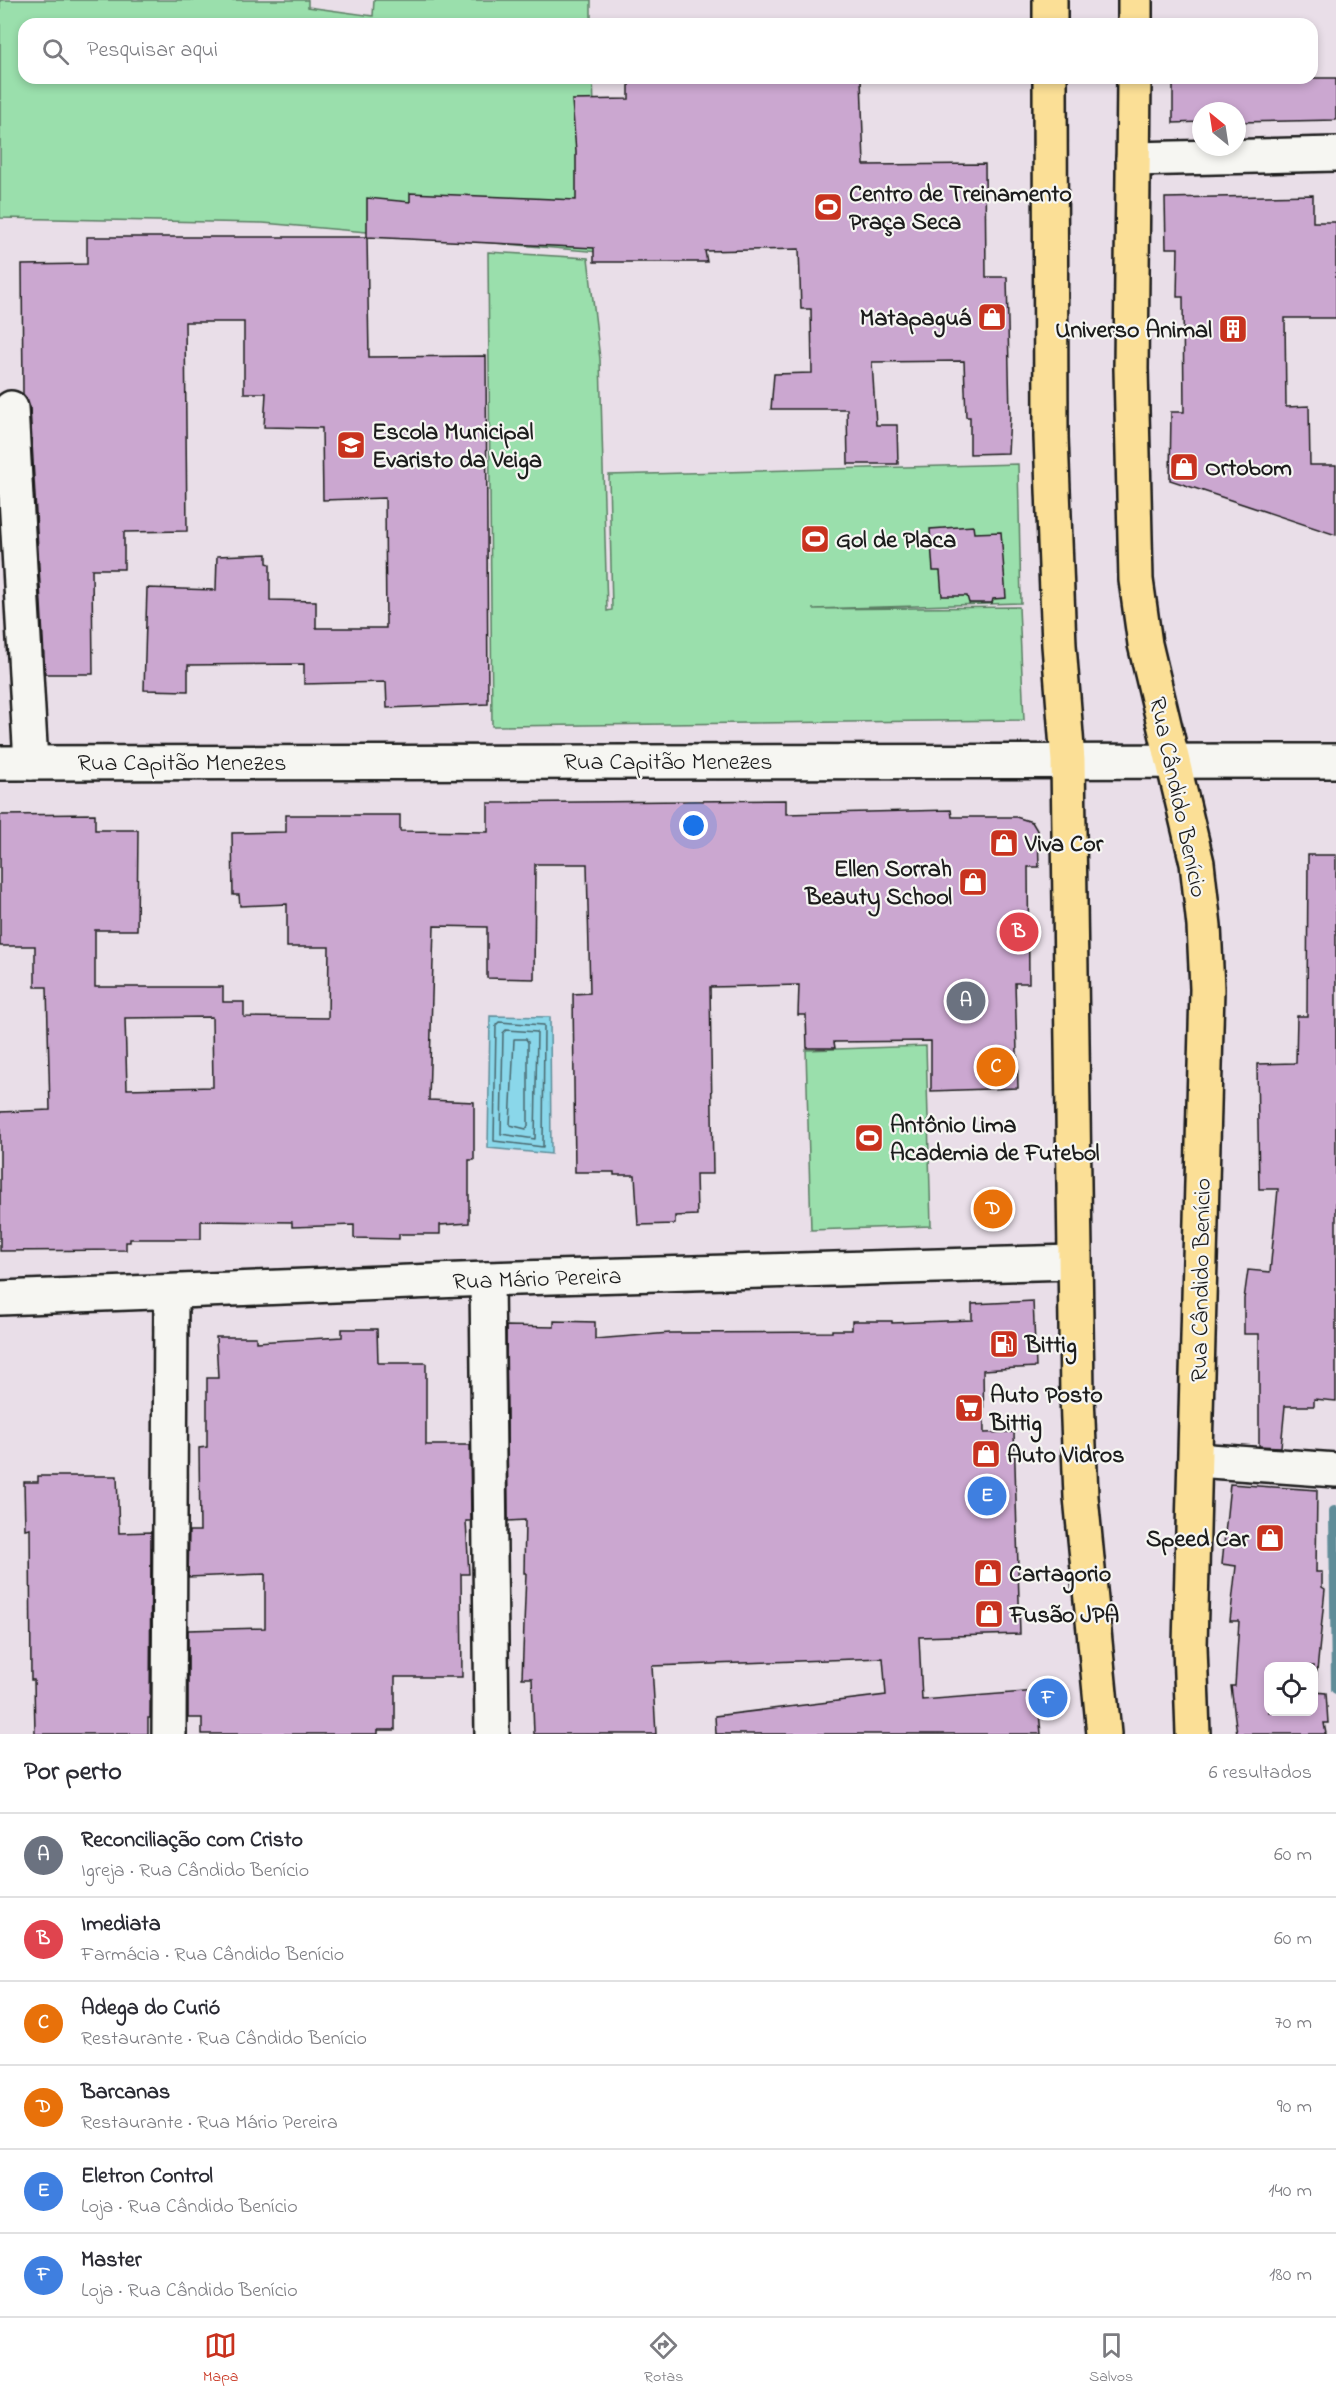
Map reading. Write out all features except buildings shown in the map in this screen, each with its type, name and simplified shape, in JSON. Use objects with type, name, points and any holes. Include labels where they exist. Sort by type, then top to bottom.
[{"type":"main road","points":[[1050,0],[1050,18]]},
{"type":"main road","points":[[1135,0],[1135,18]]},
{"type":"main road","points":[[1050,84],[1052,449],[1059,645],[1068,761],[1073,1262],[1081,1497],[1104,1734]]},
{"type":"main road","name":"Rua Cândido Benício","points":[[1134,84],[1131,369],[1137,580],[1145,644],[1197,863],[1204,926],[1207,989],[1190,1646],[1193,1734]]},
{"type":"street","points":[[1133,159],[1336,154]]},
{"type":"street","points":[[11,408],[16,763]]},
{"type":"street","name":"Rua Capitão Menezes","points":[[16,763],[1336,761]]},
{"type":"street","name":"Rua Mário Pereira","points":[[0,1298],[487,1279],[1073,1262]]},
{"type":"street","points":[[487,1279],[492,1734]]},
{"type":"street","points":[[169,1734],[171,1292]]},
{"type":"street","points":[[1196,1460],[1336,1470]]},
{"type":"green space","points":[[0,0],[308,0],[308,7],[373,16],[374,0],[591,0],[591,18],[18,18],[18,84],[593,84],[599,252],[263,223],[0,218]]},
{"type":"green space","points":[[488,252],[588,258],[600,359],[607,611],[612,610],[609,475],[1018,464],[1021,603],[812,609],[1019,607],[1024,720],[492,726]]},
{"type":"green space","name":"Antônio Lima Academia de Futebol","points":[[926,1046],[931,1226],[811,1230],[806,1050]]},
{"type":"water","points":[[490,1016],[550,1017],[551,1154],[488,1148]]},
{"type":"waterway","points":[[1334,1511],[1336,1689]]},
{"type":"place","name":"Centro de Treinamento Praça Seca","points":[[828,207]]},
{"type":"place","name":"Matapaguá","points":[[992,317]]},
{"type":"place","name":"Universo Animal","points":[[1233,329]]},
{"type":"place","name":"Escola Municipal Evaristo da Veiga","points":[[351,445]]},
{"type":"place","name":"Ortobom","points":[[1184,467]]},
{"type":"place","name":"Gol de Placa","points":[[815,539]]},
{"type":"place","name":"Viva Cor","points":[[1004,843]]},
{"type":"place","name":"Ellen Sorrah Beauty School","points":[[973,882]]},
{"type":"place","name":"Imediata","points":[[1019,932]]},
{"type":"place","name":"Reconciliação com Cristo","points":[[966,1001]]},
{"type":"place","name":"Adega do Curió","points":[[996,1067]]},
{"type":"place","name":"Antônio Lima Academia de Futebol","points":[[869,1138]]},
{"type":"place","name":"Barcanas","points":[[993,1209]]},
{"type":"place","name":"Bittig","points":[[1004,1344]]},
{"type":"place","name":"Auto Posto Bittig","points":[[969,1408]]},
{"type":"place","name":"Auto Vidros","points":[[986,1454]]},
{"type":"place","name":"Eletron Control","points":[[987,1496]]},
{"type":"place","name":"Speed Car","points":[[1270,1538]]},
{"type":"place","name":"Cartagorio","points":[[988,1573]]},
{"type":"place","name":"Fusão JPA","points":[[989,1614]]},
{"type":"place","name":"Master","points":[[1048,1698]]}]
